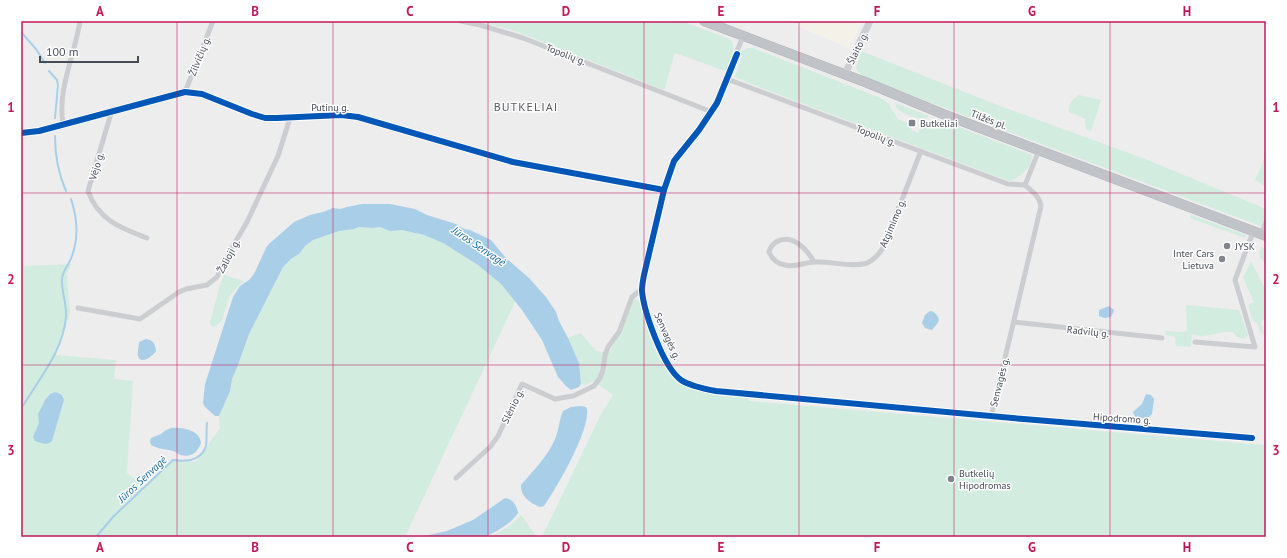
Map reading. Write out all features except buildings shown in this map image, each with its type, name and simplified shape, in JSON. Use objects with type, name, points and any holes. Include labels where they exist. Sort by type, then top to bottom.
[{"type":"highway","name":"Tilžės pl.","points":[[704,21],[845,74],[943,114],[1260,234]]},
{"type":"main road","name":"Šlaito g.","points":[[845,74],[870,21]]},
{"type":"street","points":[[64,124],[62,98],[80,21]]},
{"type":"street","name":"Žilvičių g.","points":[[185,92],[213,21]]},
{"type":"street","name":"Topolių g.","points":[[461,21],[480,25],[522,38],[712,112]]},
{"type":"street","name":"Senvagės g.","points":[[744,36],[718,103],[674,161],[664,190],[642,289],[646,311],[665,360],[681,380],[716,391],[991,417],[1041,206],[1041,202],[1037,196],[1025,185]]},
{"type":"street","name":"Topolių g.","points":[[727,79],[1008,184],[1025,185]]},
{"type":"street","name":"Putinų g.","points":[[21,133],[39,131],[112,110],[185,92],[202,94],[265,118],[329,115],[358,117],[513,162],[664,190]]},
{"type":"street","name":"Vėjo g.","points":[[112,110],[88,191],[92,201],[109,221],[119,227],[147,238]]},
{"type":"street","name":"Žalioji g.","points":[[78,308],[140,319],[186,288],[206,285],[217,277],[247,222],[278,156],[290,118]]},
{"type":"street","points":[[1025,185],[1039,150]]},
{"type":"street","name":"Atgimimo g.","points":[[814,262],[806,250],[796,242],[790,240],[780,240],[770,248],[769,252],[773,259],[783,265],[797,266],[814,262],[856,265],[868,262],[883,248],[920,151]]},
{"type":"street","points":[[1195,342],[1255,347],[1235,280],[1266,222]]},
{"type":"street","name":"Slėnio g.","points":[[456,478],[490,447],[498,436],[522,384],[555,399],[573,396],[594,386],[600,378],[603,370],[605,355],[608,347],[618,332],[632,297],[642,289]]},
{"type":"street","name":"Radvilų g.","points":[[1014,322],[1162,338]]},
{"type":"street","name":"Hipodromo g.","points":[[991,417],[1252,438]]},
{"type":"shaded area","points":[[797,21],[863,21],[849,48],[795,25]]},
{"type":"green space","points":[[475,21],[681,21],[730,39],[733,51],[725,71],[675,53],[664,90],[513,30]]},
{"type":"green space","points":[[747,48],[753,48],[883,99],[888,103],[898,119],[913,125],[911,130],[918,133],[920,129],[937,119],[1032,155],[1032,159],[1028,168],[1022,175],[1009,181],[759,87],[735,77],[742,56],[740,55],[742,51]]},
{"type":"green space","points":[[861,51],[1000,106],[1145,159],[1266,209],[1266,228],[865,78],[856,68]]},
{"type":"green space","points":[[1079,95],[1101,100],[1091,131],[1086,130],[1085,119],[1069,112],[1071,102]]},
{"type":"green space","points":[[895,103],[929,116],[922,119],[912,117],[899,110]]},
{"type":"green space","points":[[1266,147],[1266,187],[1255,180],[1263,163]]},
{"type":"green space","points":[[1191,215],[1246,235],[1245,238],[1190,218]]},
{"type":"green space","points":[[359,227],[380,227],[390,231],[402,230],[424,235],[443,243],[478,265],[501,284],[515,302],[405,537],[21,537],[21,264],[26,266],[71,264],[67,274],[70,313],[56,355],[116,360],[114,379],[133,381],[127,473],[145,487],[173,461],[196,462],[220,428],[219,416],[230,391],[232,379],[249,334],[283,267],[313,240],[339,231]],"holes":[[[55,392],[64,397],[52,441],[33,437],[40,423],[38,414],[45,400],[50,394]]]},
{"type":"green space","points":[[1261,247],[1266,249],[1266,262],[1263,261],[1259,253]]},
{"type":"green space","points":[[1251,262],[1266,290],[1266,317],[1261,322],[1264,333],[1261,334],[1257,323],[1253,321],[1248,305],[1254,302],[1243,277]]},
{"type":"green space","points":[[224,275],[243,281],[230,296],[221,322],[214,327],[211,326],[210,323]]},
{"type":"green space","points":[[635,299],[639,301],[656,351],[670,373],[679,381],[691,388],[719,395],[748,398],[749,401],[1265,445],[1264,367],[1266,367],[1266,537],[542,537],[601,414],[613,395],[593,381],[585,385],[581,384],[579,363],[568,338],[581,333],[596,351],[609,353],[621,330],[631,304]]},
{"type":"green space","points":[[1186,305],[1239,310],[1248,335],[1244,339],[1237,337],[1233,332],[1222,332],[1203,336],[1192,334],[1191,347],[1176,346],[1175,337],[1166,335],[1165,331],[1187,331]]},
{"type":"green space","points":[[521,515],[537,537],[491,537],[512,524]]},
{"type":"water","points":[[362,204],[390,204],[415,209],[427,215],[456,224],[464,229],[470,230],[491,240],[506,258],[529,278],[546,297],[556,312],[579,363],[581,384],[579,387],[571,390],[558,377],[542,340],[522,310],[501,284],[478,265],[443,243],[424,235],[402,230],[390,231],[380,227],[359,227],[339,231],[313,240],[283,267],[249,334],[232,379],[230,391],[219,416],[215,416],[205,407],[203,403],[205,384],[233,297],[240,286],[249,280],[254,274],[266,248],[294,222],[333,208],[340,209]]},
{"type":"water","points":[[1109,306],[1114,310],[1111,317],[1104,318],[1099,316],[1099,310]]},
{"type":"water","points":[[930,311],[938,316],[939,320],[932,330],[925,328],[922,323],[925,315]]},
{"type":"water","points":[[146,339],[153,342],[156,351],[147,359],[142,360],[138,356],[139,342]]},
{"type":"water","points":[[55,392],[61,394],[64,400],[52,441],[46,444],[35,441],[33,437],[39,423],[38,414],[45,400],[50,394]]},
{"type":"water","points":[[1146,394],[1151,395],[1154,399],[1152,414],[1147,419],[1135,417],[1133,412],[1142,404]]},
{"type":"water","points":[[571,407],[586,407],[587,409],[587,419],[572,459],[544,506],[540,507],[526,499],[522,493],[521,485],[540,463],[552,445],[563,411]]},
{"type":"water","points":[[171,428],[190,430],[197,435],[201,443],[194,454],[188,456],[180,455],[173,451],[151,445],[151,438]]},
{"type":"water","points":[[505,498],[514,503],[518,513],[507,524],[489,535],[484,537],[420,537],[447,531],[473,520]]},
{"type":"waterway","points":[[21,32],[36,49],[45,63]]},
{"type":"waterway","points":[[49,71],[57,80],[58,85],[55,118]]},
{"type":"waterway","points":[[55,136],[58,164],[66,191]]},
{"type":"waterway","points":[[21,409],[55,354],[64,330],[66,307],[62,288],[62,278],[72,256],[76,242],[76,220],[71,199]]},
{"type":"waterway","name":"Jūros Senvagė","points":[[96,537],[113,517],[173,460],[183,461],[197,458],[201,455],[206,446],[207,423]]},
{"type":"cycle path","points":[[737,54],[717,103],[699,130],[674,161],[664,190],[643,279],[642,291],[650,325],[661,352],[674,373],[681,380],[693,386],[716,391],[984,416],[1252,438]]},
{"type":"cycle path","points":[[21,133],[39,131],[185,92],[202,94],[265,118],[341,115],[358,117],[513,162],[664,190]]},
{"type":"place","name":"Butkeliai","points":[[912,123]]},
{"type":"place","name":"JYSK","points":[[1227,246]]},
{"type":"place","name":"Inter Cars Lietuva","points":[[1222,259]]},
{"type":"place","name":"Butkelių Hipodromas","points":[[951,479]]},
{"type":"district","name":"BUTKELIAI","points":[[526,107]]}]
